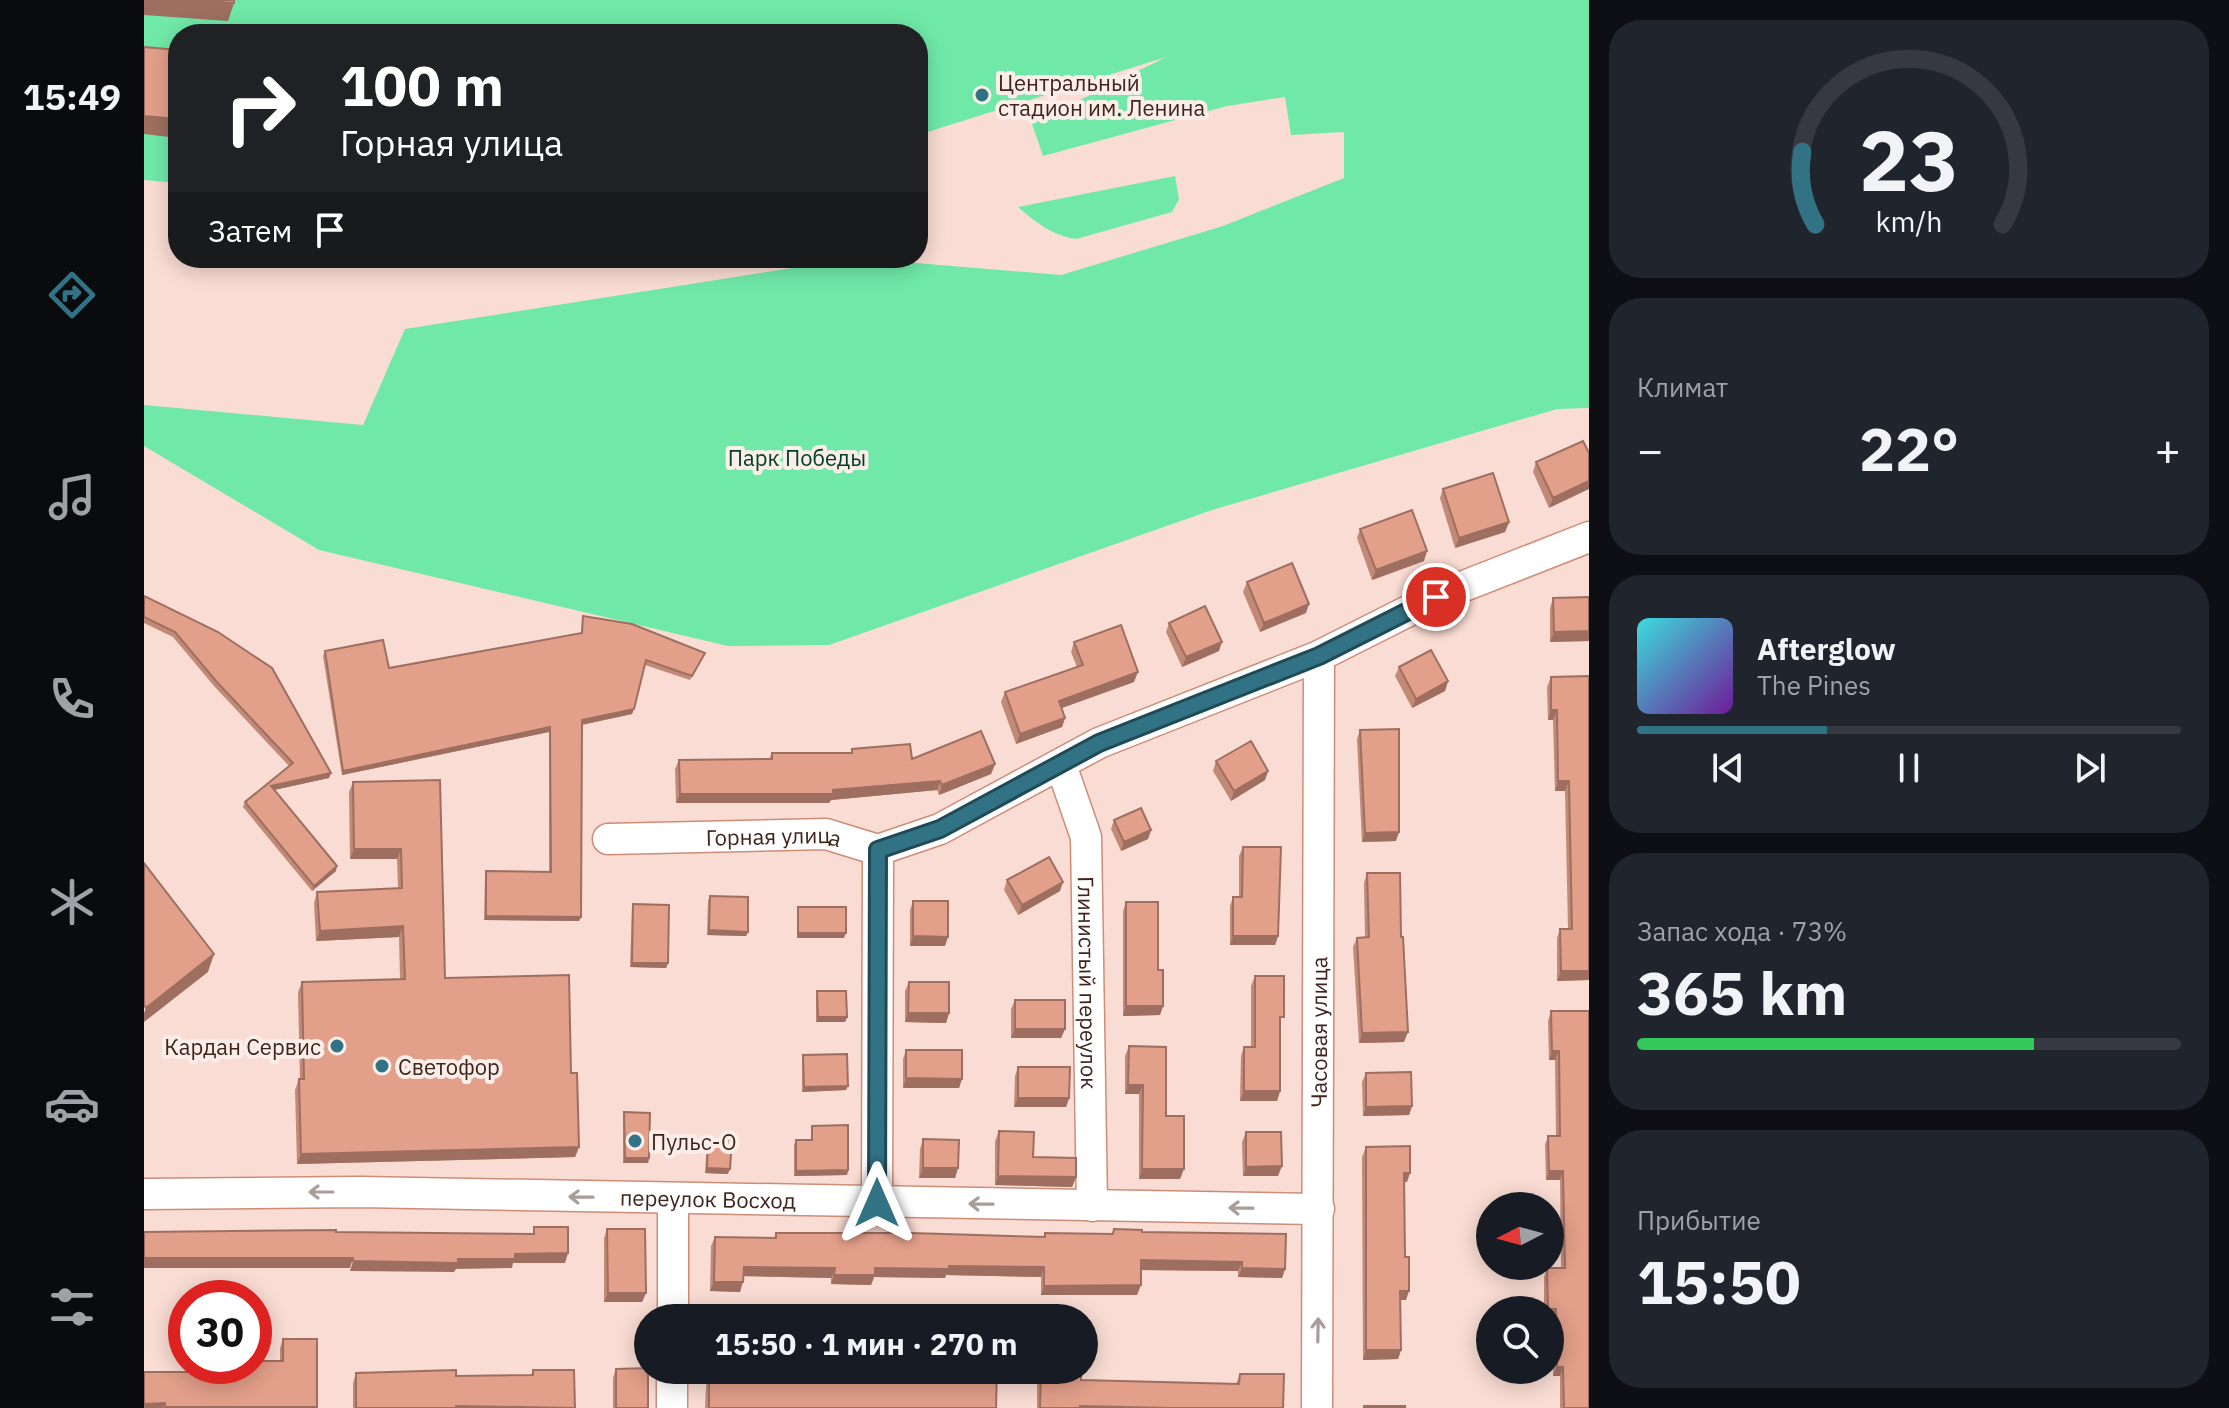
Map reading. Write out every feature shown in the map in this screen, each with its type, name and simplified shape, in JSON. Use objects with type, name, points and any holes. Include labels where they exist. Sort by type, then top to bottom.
[{"type":"street","points":[[877,1203],[878,850],[940,829],[1099,743],[1319,656],[1436,597],[1589,537]]},
{"type":"street","name":"Часовая улица","points":[[1317,1408],[1319,656]]},
{"type":"street","name":"Глинистый переулок","points":[[1061,765],[1086,837],[1092,1206]]},
{"type":"street","name":"Горная улица","points":[[608,839],[826,834],[878,850]]},
{"type":"street","name":"переулок Восход","points":[[144,1194],[360,1192],[1319,1209]]},
{"type":"street","points":[[673,1199],[673,1304]]},
{"type":"street","points":[[672,1384],[672,1408]]},
{"type":"green space","name":"Парк Победы","points":[[144,0],[1589,0],[1589,408],[1557,409],[1212,510],[829,645],[728,646],[319,550],[144,446],[144,405],[363,425],[405,329],[792,268],[928,268],[928,264],[1061,275],[1223,226],[1344,178],[1344,132],[1291,135],[1285,97],[1227,106],[1043,156],[1032,124],[1166,57],[928,132],[928,24],[168,24],[168,182],[144,180]]},
{"type":"green space","points":[[1175,176],[1179,199],[1172,212],[1076,239],[1052,231],[1018,207]]},
{"type":"building","points":[[198,0],[234,0],[234,3]]},
{"type":"building","points":[[144,47],[168,49],[168,118],[144,116]]},
{"type":"building","points":[[1583,441],[1589,453],[1589,481],[1553,498],[1536,462]]},
{"type":"building","points":[[1493,473],[1509,522],[1459,538],[1443,489]]},
{"type":"building","points":[[1412,510],[1427,551],[1376,570],[1360,529]]},
{"type":"building","points":[[1292,563],[1309,604],[1264,623],[1247,582]]},
{"type":"building","points":[[144,596],[218,632],[272,668],[331,773],[271,786],[337,866],[314,886],[245,802],[293,763],[175,632],[144,617]]},
{"type":"building","points":[[1589,597],[1589,631],[1554,632],[1553,598]]},
{"type":"building","points":[[1205,606],[1222,642],[1186,657],[1169,623]]},
{"type":"building","points":[[583,616],[632,624],[705,653],[692,676],[646,660],[634,709],[582,720],[581,917],[486,916],[486,871],[551,872],[550,727],[343,771],[325,651],[383,640],[389,668],[582,633]]},
{"type":"building","points":[[1121,625],[1138,672],[1059,701],[1065,718],[1020,734],[1005,692],[1083,665],[1074,642]]},
{"type":"building","points":[[1431,650],[1448,681],[1416,699],[1399,667]]},
{"type":"building","points":[[1589,676],[1589,971],[1561,971],[1560,929],[1572,929],[1569,781],[1558,781],[1557,710],[1551,710],[1551,677]]},
{"type":"building","points":[[1399,729],[1399,832],[1365,833],[1360,730]]},
{"type":"building","points":[[981,731],[995,764],[942,785],[940,781],[833,790],[833,794],[680,794],[679,760],[772,759],[772,753],[852,753],[852,749],[910,744],[912,759]]},
{"type":"building","points":[[1251,741],[1268,771],[1234,791],[1216,761]]},
{"type":"building","points":[[440,780],[445,978],[569,975],[571,1073],[577,1073],[579,1147],[301,1154],[299,1079],[304,1079],[302,982],[405,979],[403,926],[320,931],[317,892],[402,888],[401,849],[354,849],[353,782]]},
{"type":"building","points":[[1141,808],[1151,830],[1124,842],[1114,820]]},
{"type":"building","points":[[1243,847],[1281,847],[1278,936],[1233,936],[1233,897],[1242,897]]},
{"type":"building","points":[[1049,857],[1063,882],[1022,905],[1007,880]]},
{"type":"building","points":[[144,863],[214,954],[146,1008],[144,1005]]},
{"type":"building","points":[[1367,873],[1400,873],[1408,1032],[1362,1033],[1357,938],[1369,937]]},
{"type":"building","points":[[710,896],[748,897],[748,932],[709,930]]},
{"type":"building","points":[[913,901],[948,901],[948,937],[913,936]]},
{"type":"building","points":[[1126,902],[1158,902],[1158,970],[1163,970],[1163,1006],[1126,1006]]},
{"type":"building","points":[[633,904],[669,905],[668,963],[632,963]]},
{"type":"building","points":[[798,907],[846,907],[846,933],[798,933]]},
{"type":"building","points":[[1255,976],[1284,976],[1284,1017],[1280,1017],[1280,1091],[1244,1091],[1244,1047],[1255,1047]]},
{"type":"building","points":[[909,982],[949,982],[949,1013],[908,1013]]},
{"type":"building","points":[[817,991],[846,991],[847,1017],[818,1017]]},
{"type":"building","points":[[1015,1000],[1065,1000],[1065,1029],[1015,1029]]},
{"type":"building","points":[[1551,1011],[1589,1011],[1589,1408],[1564,1408],[1564,1296],[1548,1296],[1547,1280],[1564,1280],[1565,1268],[1563,1171],[1549,1171],[1548,1136],[1560,1136],[1559,1051],[1552,1051]]},
{"type":"building","points":[[1129,1046],[1166,1047],[1166,1116],[1184,1116],[1184,1169],[1142,1169],[1143,1085],[1128,1085]]},
{"type":"building","points":[[906,1050],[962,1050],[962,1079],[906,1078]]},
{"type":"building","points":[[847,1054],[848,1086],[804,1087],[803,1055]]},
{"type":"building","points":[[1018,1067],[1070,1067],[1069,1098],[1018,1098]]},
{"type":"building","points":[[1411,1072],[1412,1106],[1366,1107],[1366,1073]]},
{"type":"building","points":[[624,1112],[650,1113],[649,1158],[625,1158]]},
{"type":"building","points":[[848,1125],[848,1170],[796,1171],[796,1140],[812,1140],[812,1126]]},
{"type":"building","points":[[999,1131],[1034,1132],[1033,1157],[1076,1158],[1076,1177],[998,1176]]},
{"type":"building","points":[[1246,1132],[1281,1132],[1282,1166],[1246,1167]]},
{"type":"building","points":[[708,1139],[732,1140],[730,1169],[707,1168]]},
{"type":"building","points":[[923,1139],[959,1140],[958,1168],[923,1168]]},
{"type":"building","points":[[1410,1146],[1410,1173],[1404,1173],[1405,1257],[1409,1257],[1409,1291],[1400,1291],[1401,1350],[1366,1350],[1366,1147]]},
{"type":"building","points":[[534,1227],[568,1227],[568,1253],[515,1254],[515,1259],[458,1259],[458,1263],[353,1261],[353,1258],[144,1258],[144,1232],[336,1230],[534,1234]]},
{"type":"building","points":[[607,1229],[645,1229],[646,1293],[608,1293]]},
{"type":"building","points":[[1114,1229],[1286,1234],[1285,1269],[1242,1268],[1242,1262],[1141,1260],[1141,1285],[1044,1286],[1044,1267],[875,1268],[875,1275],[834,1275],[835,1268],[744,1267],[743,1282],[714,1282],[715,1237],[776,1238],[776,1233],[911,1233],[1045,1237],[1045,1233],[1113,1234]]},
{"type":"building","points":[[283,1339],[317,1339],[317,1407],[165,1407],[165,1403],[144,1404],[144,1372],[168,1372],[168,1384],[272,1384],[272,1361],[283,1361]]},
{"type":"building","points":[[634,1368],[634,1384],[648,1384],[648,1408],[616,1408],[616,1369]]},
{"type":"building","points":[[456,1370],[456,1376],[533,1375],[533,1370],[574,1370],[575,1408],[356,1408],[356,1373]]},
{"type":"building","points":[[1240,1374],[1284,1374],[1283,1408],[1040,1408],[1041,1384],[1098,1384],[1098,1380],[1239,1384]]},
{"type":"building","points":[[709,1384],[997,1384],[996,1408],[709,1408]]},
{"type":"building","points":[[1405,1406],[1405,1408],[1364,1408]]},
{"type":"place","name":"Центральный стадион им. Ленина","points":[[982,95]]},
{"type":"place","name":"Кардан Сервис","points":[[337,1046]]},
{"type":"place","name":"Светофор","points":[[382,1066]]},
{"type":"place","name":"Пульс-О","points":[[635,1141]]},
{"type":"route","points":[[877,1203],[878,850],[940,829],[1099,743],[1319,656],[1436,597]]}]
